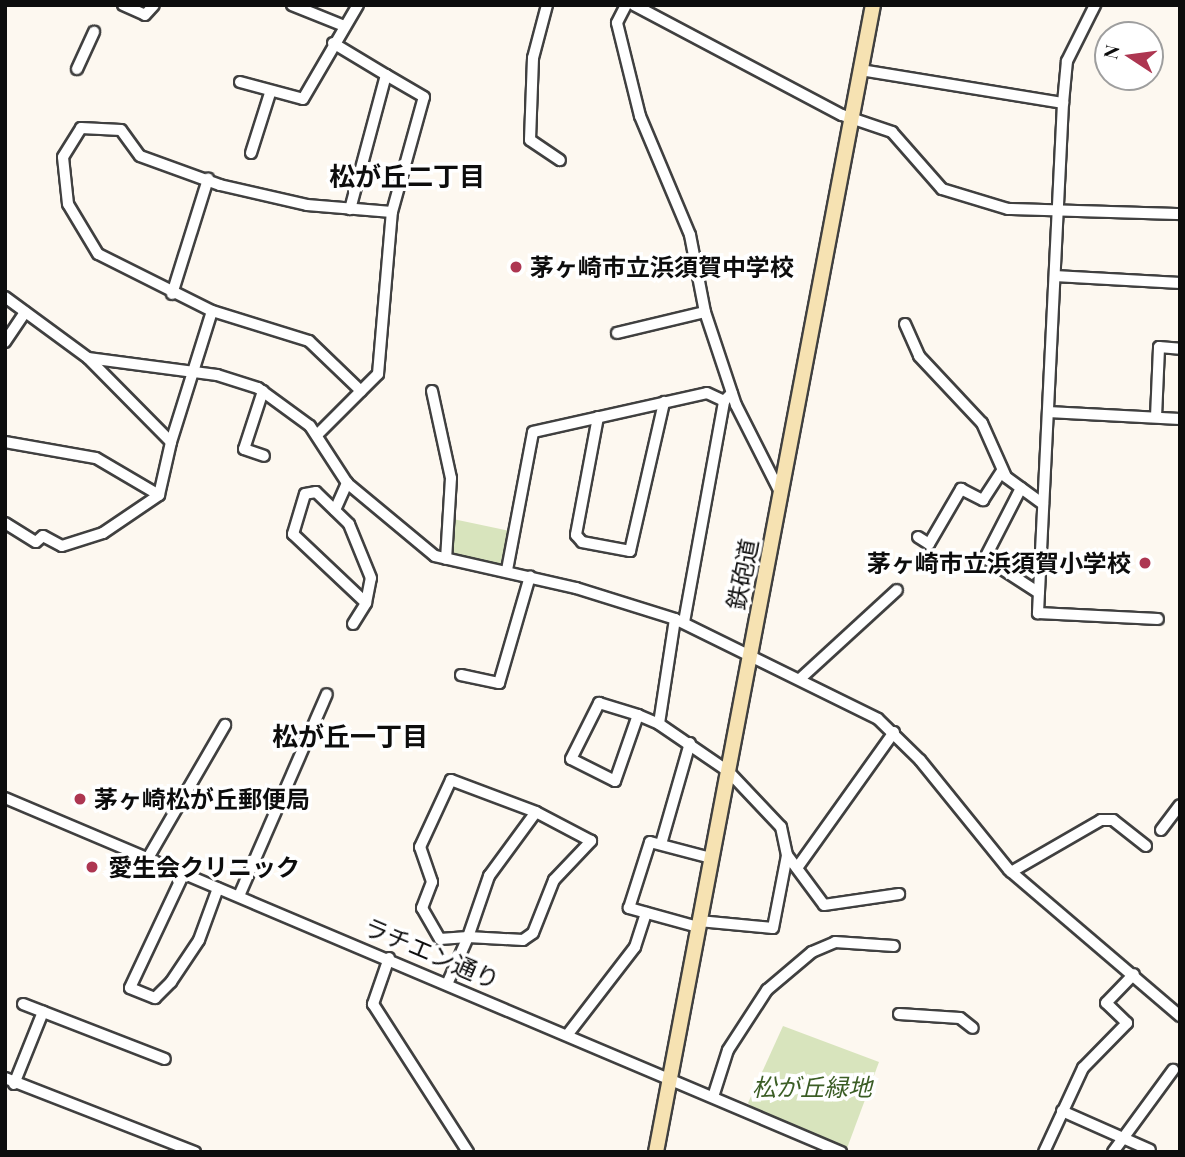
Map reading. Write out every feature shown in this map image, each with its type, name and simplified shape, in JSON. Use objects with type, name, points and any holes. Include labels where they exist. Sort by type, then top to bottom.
[{"type":"street","points":[[123,5],[145,15],[154,5]]},
{"type":"street","points":[[292,5],[344,26]]},
{"type":"street","points":[[240,82],[270,93],[303,99],[333,43],[358,5]]},
{"type":"street","points":[[547,5],[533,58],[530,140],[560,160]]},
{"type":"street","points":[[626,5],[617,23],[640,116],[694,245],[705,312],[732,393],[780,492]]},
{"type":"street","points":[[634,5],[852,120],[892,132],[942,189],[1008,209],[1058,208],[1180,214]]},
{"type":"street","name":"鉄砲道","points":[[656,1152],[873,5]]},
{"type":"street","points":[[1095,5],[1067,61],[1063,103],[1038,613],[1158,619]]},
{"type":"street","points":[[77,69],[94,32]]},
{"type":"street","points":[[318,434],[378,374],[392,212],[424,97],[333,43]]},
{"type":"street","points":[[861,70],[1063,103]]},
{"type":"street","points":[[350,209],[386,75]]},
{"type":"street","points":[[251,153],[270,93]]},
{"type":"street","points":[[361,391],[309,341],[212,312],[110,263],[88,242],[62,183],[64,157],[81,128],[121,130],[140,156],[208,179],[307,205],[392,212]]},
{"type":"street","points":[[172,294],[208,179]]},
{"type":"street","points":[[1055,276],[1180,283]]},
{"type":"street","points":[[5,297],[88,358],[171,442]]},
{"type":"street","points":[[5,523],[36,542],[43,537],[62,546],[103,533],[159,495],[171,442],[212,312]]},
{"type":"street","points":[[617,333],[705,312]]},
{"type":"street","points":[[5,342],[25,313]]},
{"type":"street","points":[[905,324],[919,356],[982,423],[1002,471],[1043,504]]},
{"type":"street","points":[[1156,417],[1159,347],[1180,349]]},
{"type":"street","points":[[88,358],[195,372],[263,391],[318,434],[347,483],[409,538],[446,559],[530,576],[679,621],[801,678],[894,732],[1011,872],[1134,974],[1180,1016]]},
{"type":"street","points":[[263,391],[239,448],[264,456]]},
{"type":"street","points":[[432,391],[451,478],[446,559]]},
{"type":"street","points":[[507,570],[533,432],[707,393],[724,401]]},
{"type":"street","points":[[659,724],[724,401],[732,393]]},
{"type":"street","points":[[598,417],[576,535],[582,542],[631,551],[664,402]]},
{"type":"street","points":[[1048,412],[1180,419]]},
{"type":"street","points":[[5,442],[96,458],[159,495]]},
{"type":"street","points":[[918,537],[929,544],[961,489],[983,500],[1002,471]]},
{"type":"street","points":[[335,510],[347,483]]},
{"type":"street","points":[[1021,488],[985,558],[1039,593]]},
{"type":"street","points":[[353,624],[366,603],[371,578],[349,524],[316,492],[305,494],[293,534],[366,603]]},
{"type":"street","points":[[461,675],[499,683],[530,576]]},
{"type":"street","points":[[801,678],[897,590]]},
{"type":"street","points":[[239,896],[327,694]]},
{"type":"street","points":[[638,715],[615,780],[571,759],[599,702],[638,715],[659,724],[728,771],[781,827],[787,855],[773,928],[699,924],[629,908],[650,842],[711,858]]},
{"type":"street","points":[[148,858],[225,725]]},
{"type":"street","points":[[797,868],[894,732]]},
{"type":"street","points":[[661,844],[690,743]]},
{"type":"street","points":[[451,780],[536,812],[591,841],[554,880],[523,940],[468,937],[440,939],[422,908],[432,882],[420,847],[451,780]]},
{"type":"street","name":"ラチエン通り","points":[[5,798],[448,982],[841,1152]]},
{"type":"street","points":[[1161,830],[1180,805]]},
{"type":"street","points":[[448,982],[468,937],[489,876],[536,812]]},
{"type":"street","points":[[1011,872],[1101,820],[1113,820],[1146,846]]},
{"type":"street","points":[[787,855],[827,905],[899,894]]},
{"type":"street","points":[[184,873],[130,988],[155,998],[171,982],[200,940],[218,888]]},
{"type":"street","points":[[568,1034],[635,947],[646,913]]},
{"type":"street","points":[[713,1097],[728,1050],[767,990],[812,952],[835,942],[894,946]]},
{"type":"street","points":[[389,958],[373,1004],[468,1152]]},
{"type":"street","points":[[1044,1152],[1083,1068],[1127,1023],[1106,1003],[1134,974]]},
{"type":"street","points":[[23,1004],[165,1059]]},
{"type":"street","points":[[43,1012],[10,1081],[195,1152]]},
{"type":"street","points":[[899,1014],[960,1018],[973,1028]]},
{"type":"street","points":[[1113,1152],[1120,1137],[1173,1070]]},
{"type":"street","points":[[1062,1111],[1150,1150]]},
{"type":"street","points":[[159,1139],[159,1152]]},
{"type":"green space","points":[[453,519],[509,531],[501,565],[446,553]]},
{"type":"green space","name":"松が丘緑地","points":[[783,1026],[879,1062],[846,1151],[763,1118],[748,1103]]},
{"type":"place","name":"茅ヶ崎市立浜須賀中学校","points":[[516,267]]},
{"type":"place","name":"茅ヶ崎市立浜須賀小学校","points":[[1145,563]]},
{"type":"place","name":"茅ヶ崎松が丘郵便局","points":[[80,799]]},
{"type":"place","name":"愛生会クリニック","points":[[92,867]]},
{"type":"district","name":"松が丘二丁目","points":[[407,176]]},
{"type":"district","name":"松が丘一丁目","points":[[350,736]]}]
